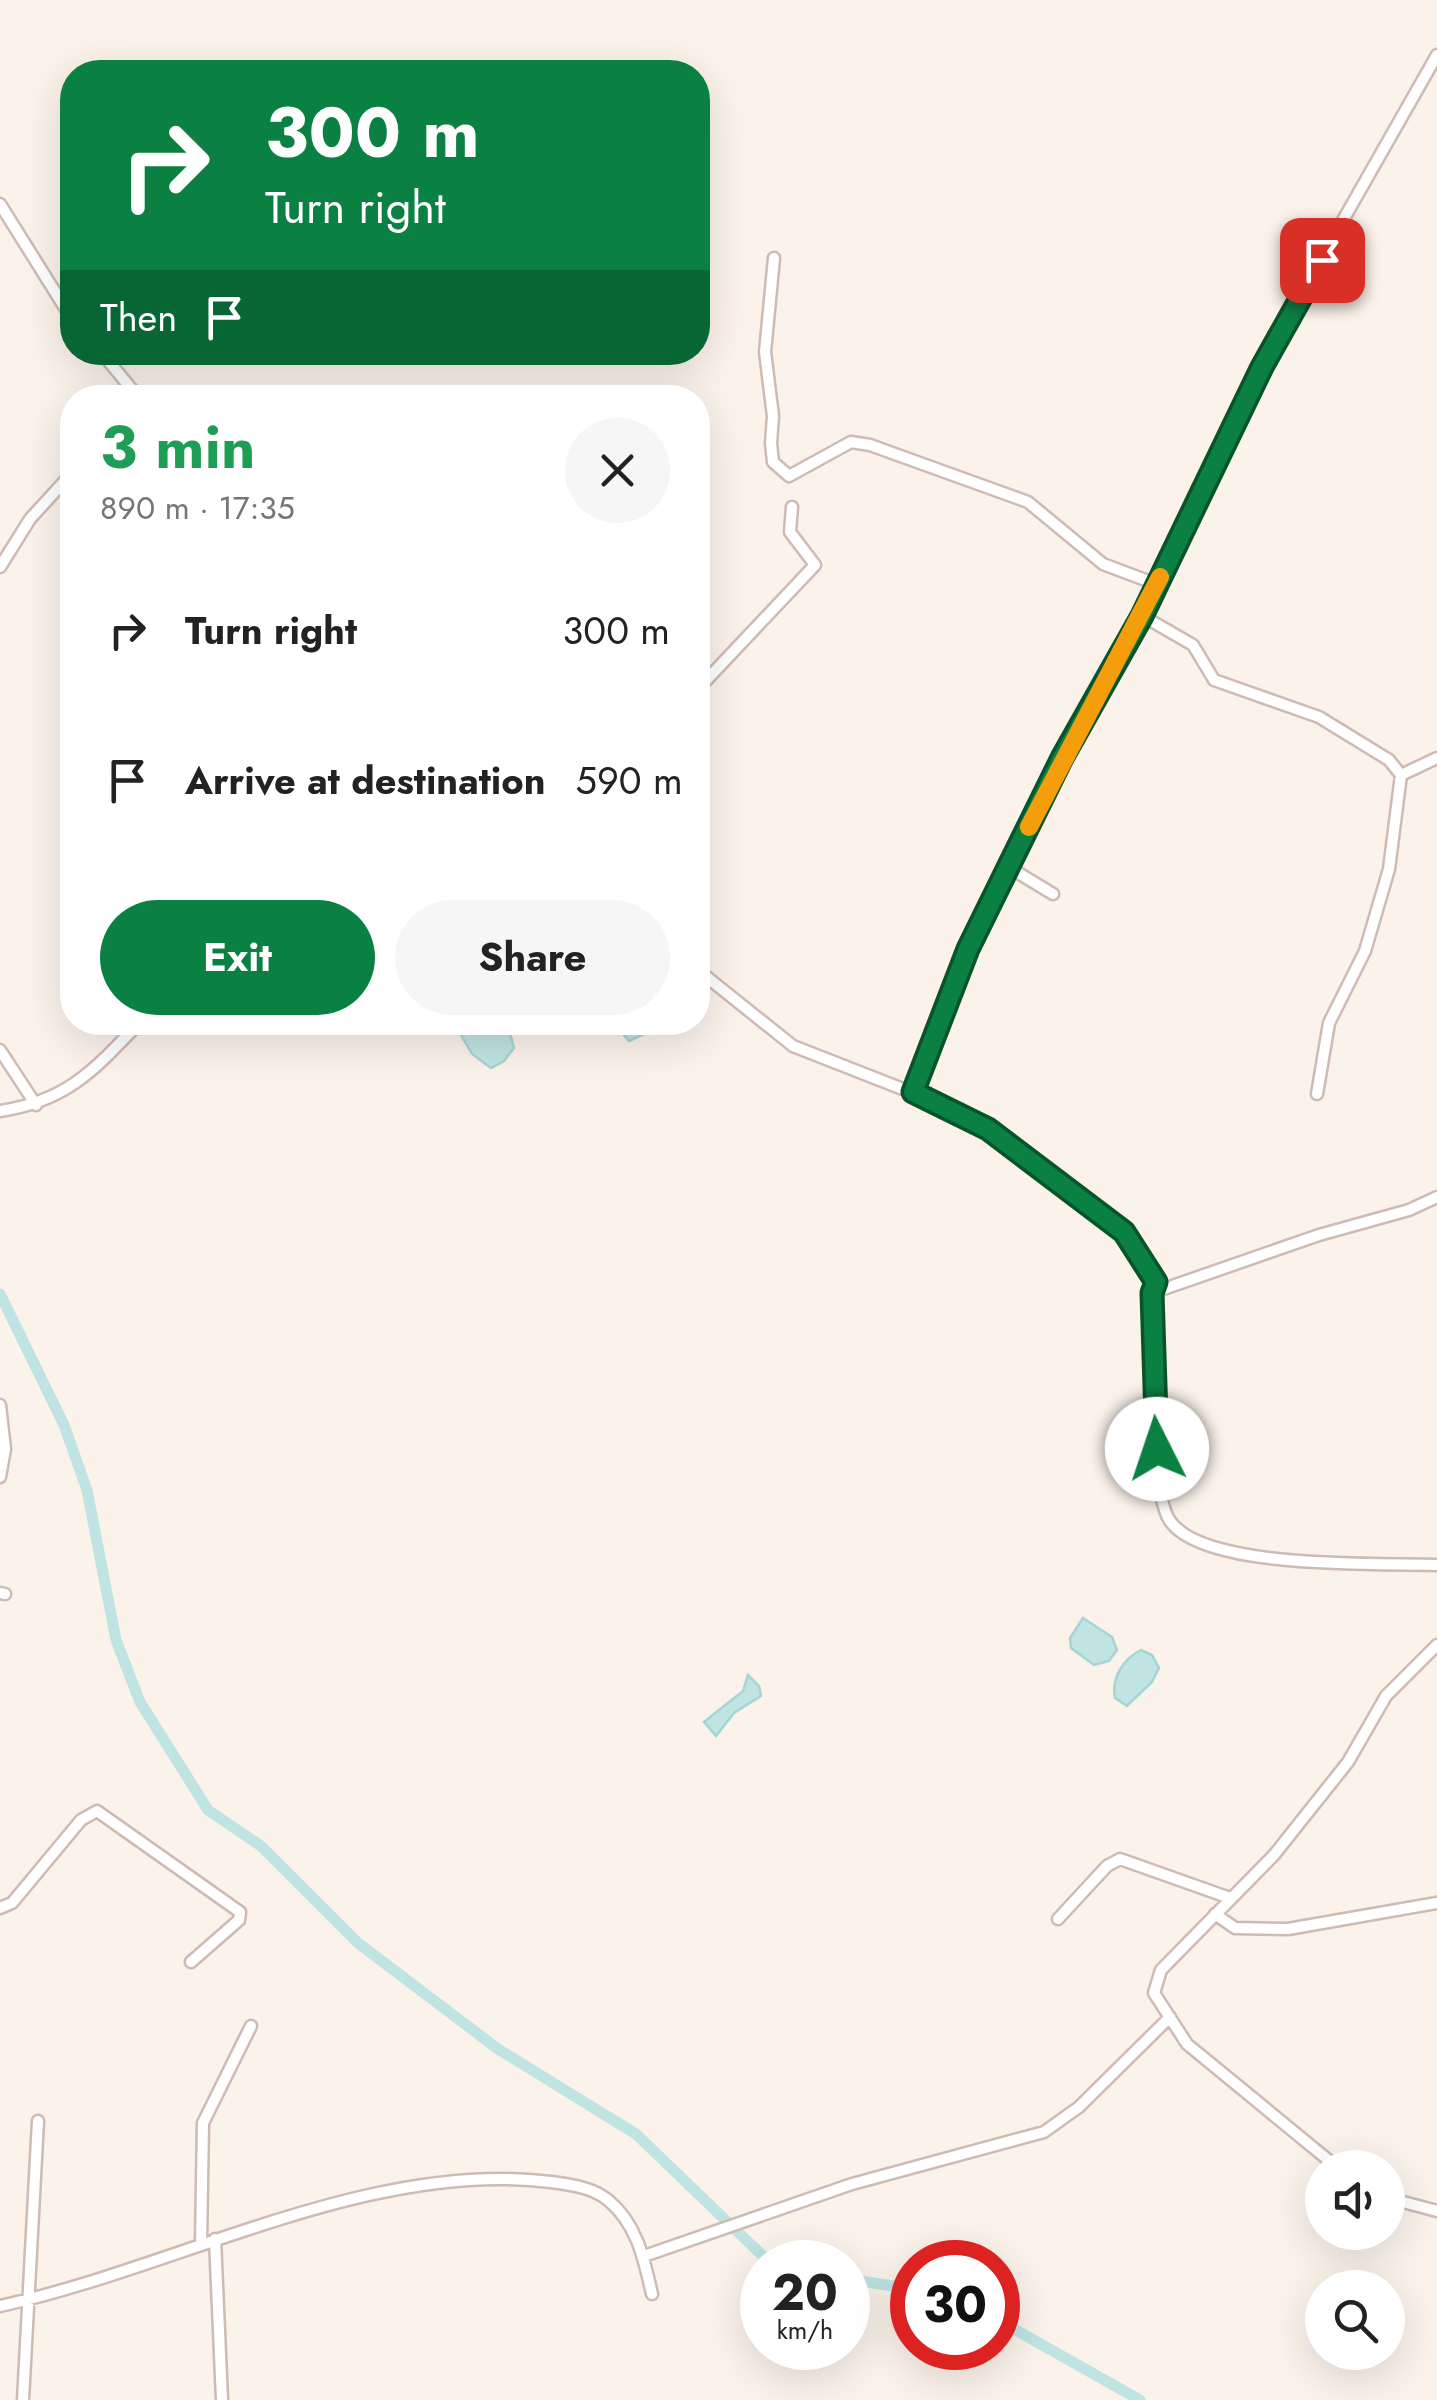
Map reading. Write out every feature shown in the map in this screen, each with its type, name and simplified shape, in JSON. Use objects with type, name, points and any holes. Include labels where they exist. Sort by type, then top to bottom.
[{"type":"street","points":[[913,1092],[968,949],[1062,758],[1142,616],[1284,324],[1437,55]]},
{"type":"street","points":[[0,204],[60,300]]},
{"type":"street","points":[[774,258],[765,352],[773,416],[770,442],[773,462],[780,471],[790,476],[851,442],[870,445],[1028,502],[1102,564],[1156,584]]},
{"type":"street","points":[[112,365],[128,385]]},
{"type":"street","points":[[0,567],[30,519],[60,486]]},
{"type":"street","points":[[710,676],[815,565],[790,532],[792,507]]},
{"type":"street","points":[[1142,616],[1192,645],[1214,680],[1319,717],[1389,760],[1401,776],[1389,869],[1364,951],[1329,1023],[1317,1094]]},
{"type":"street","points":[[1401,776],[1437,758]]},
{"type":"street","points":[[1010,868],[1053,894]]},
{"type":"street","points":[[710,980],[793,1046],[913,1092],[988,1129],[1124,1232],[1156,1282],[1152,1293],[1154,1429],[1163,1505],[1180,1531],[1201,1546],[1256,1557],[1437,1565]]},
{"type":"street","points":[[0,1111],[36,1106],[89,1076],[128,1035]]},
{"type":"street","points":[[0,1050],[36,1106]]},
{"type":"street","points":[[1152,1293],[1437,1196]]},
{"type":"street","points":[[0,1405],[6,1449],[0,1477]]},
{"type":"street","points":[[1316,2150],[1187,2044],[1154,1994],[1160,1970],[1274,1856],[1348,1762],[1386,1696],[1437,1645]]},
{"type":"street","points":[[0,1908],[12,1903],[80,1820],[97,1811],[240,1912],[239,1920],[191,1962]]},
{"type":"street","points":[[1058,1919],[1107,1866],[1120,1859],[1230,1898]]},
{"type":"street","points":[[1215,1914],[1235,1928],[1301,1928],[1364,1913],[1437,1903]]},
{"type":"street","points":[[644,2256],[852,2184],[1044,2132],[1079,2107],[1170,2017]]},
{"type":"street","points":[[201,2243],[203,2123],[252,2026]]},
{"type":"street","points":[[23,2400],[38,2121]]},
{"type":"street","points":[[0,2306],[122,2273],[201,2243],[432,2181],[507,2177],[582,2186],[606,2198],[636,2236],[652,2294]]},
{"type":"street","points":[[1405,2203],[1437,2211]]},
{"type":"street","points":[[215,2239],[222,2400]]},
{"type":"water","points":[[461,1035],[510,1035],[514,1048],[504,1061],[491,1068],[472,1054]]},
{"type":"water","points":[[1083,1618],[1112,1637],[1117,1650],[1109,1661],[1094,1665],[1071,1648],[1070,1638]]},
{"type":"water","points":[[1141,1650],[1152,1655],[1159,1668],[1152,1682],[1127,1706],[1115,1698],[1115,1683],[1124,1664]]},
{"type":"water","points":[[748,1675],[759,1686],[761,1696],[734,1713],[716,1736],[704,1722],[743,1691]]},
{"type":"waterway","points":[[0,1294],[64,1425],[87,1490],[116,1640],[140,1702],[208,1810],[261,1846],[358,1943],[498,2049],[636,2134],[746,2240]]},
{"type":"waterway","points":[[870,2282],[890,2286]]},
{"type":"waterway","points":[[1020,2332],[1140,2400]]},
{"type":"slow traffic","points":[[1029,827],[1160,577]]},
{"type":"route","points":[[1157,1449],[1152,1293],[1156,1282],[1124,1232],[988,1129],[913,1092],[968,949],[1062,758],[1142,616],[1262,367],[1322,260]]}]
